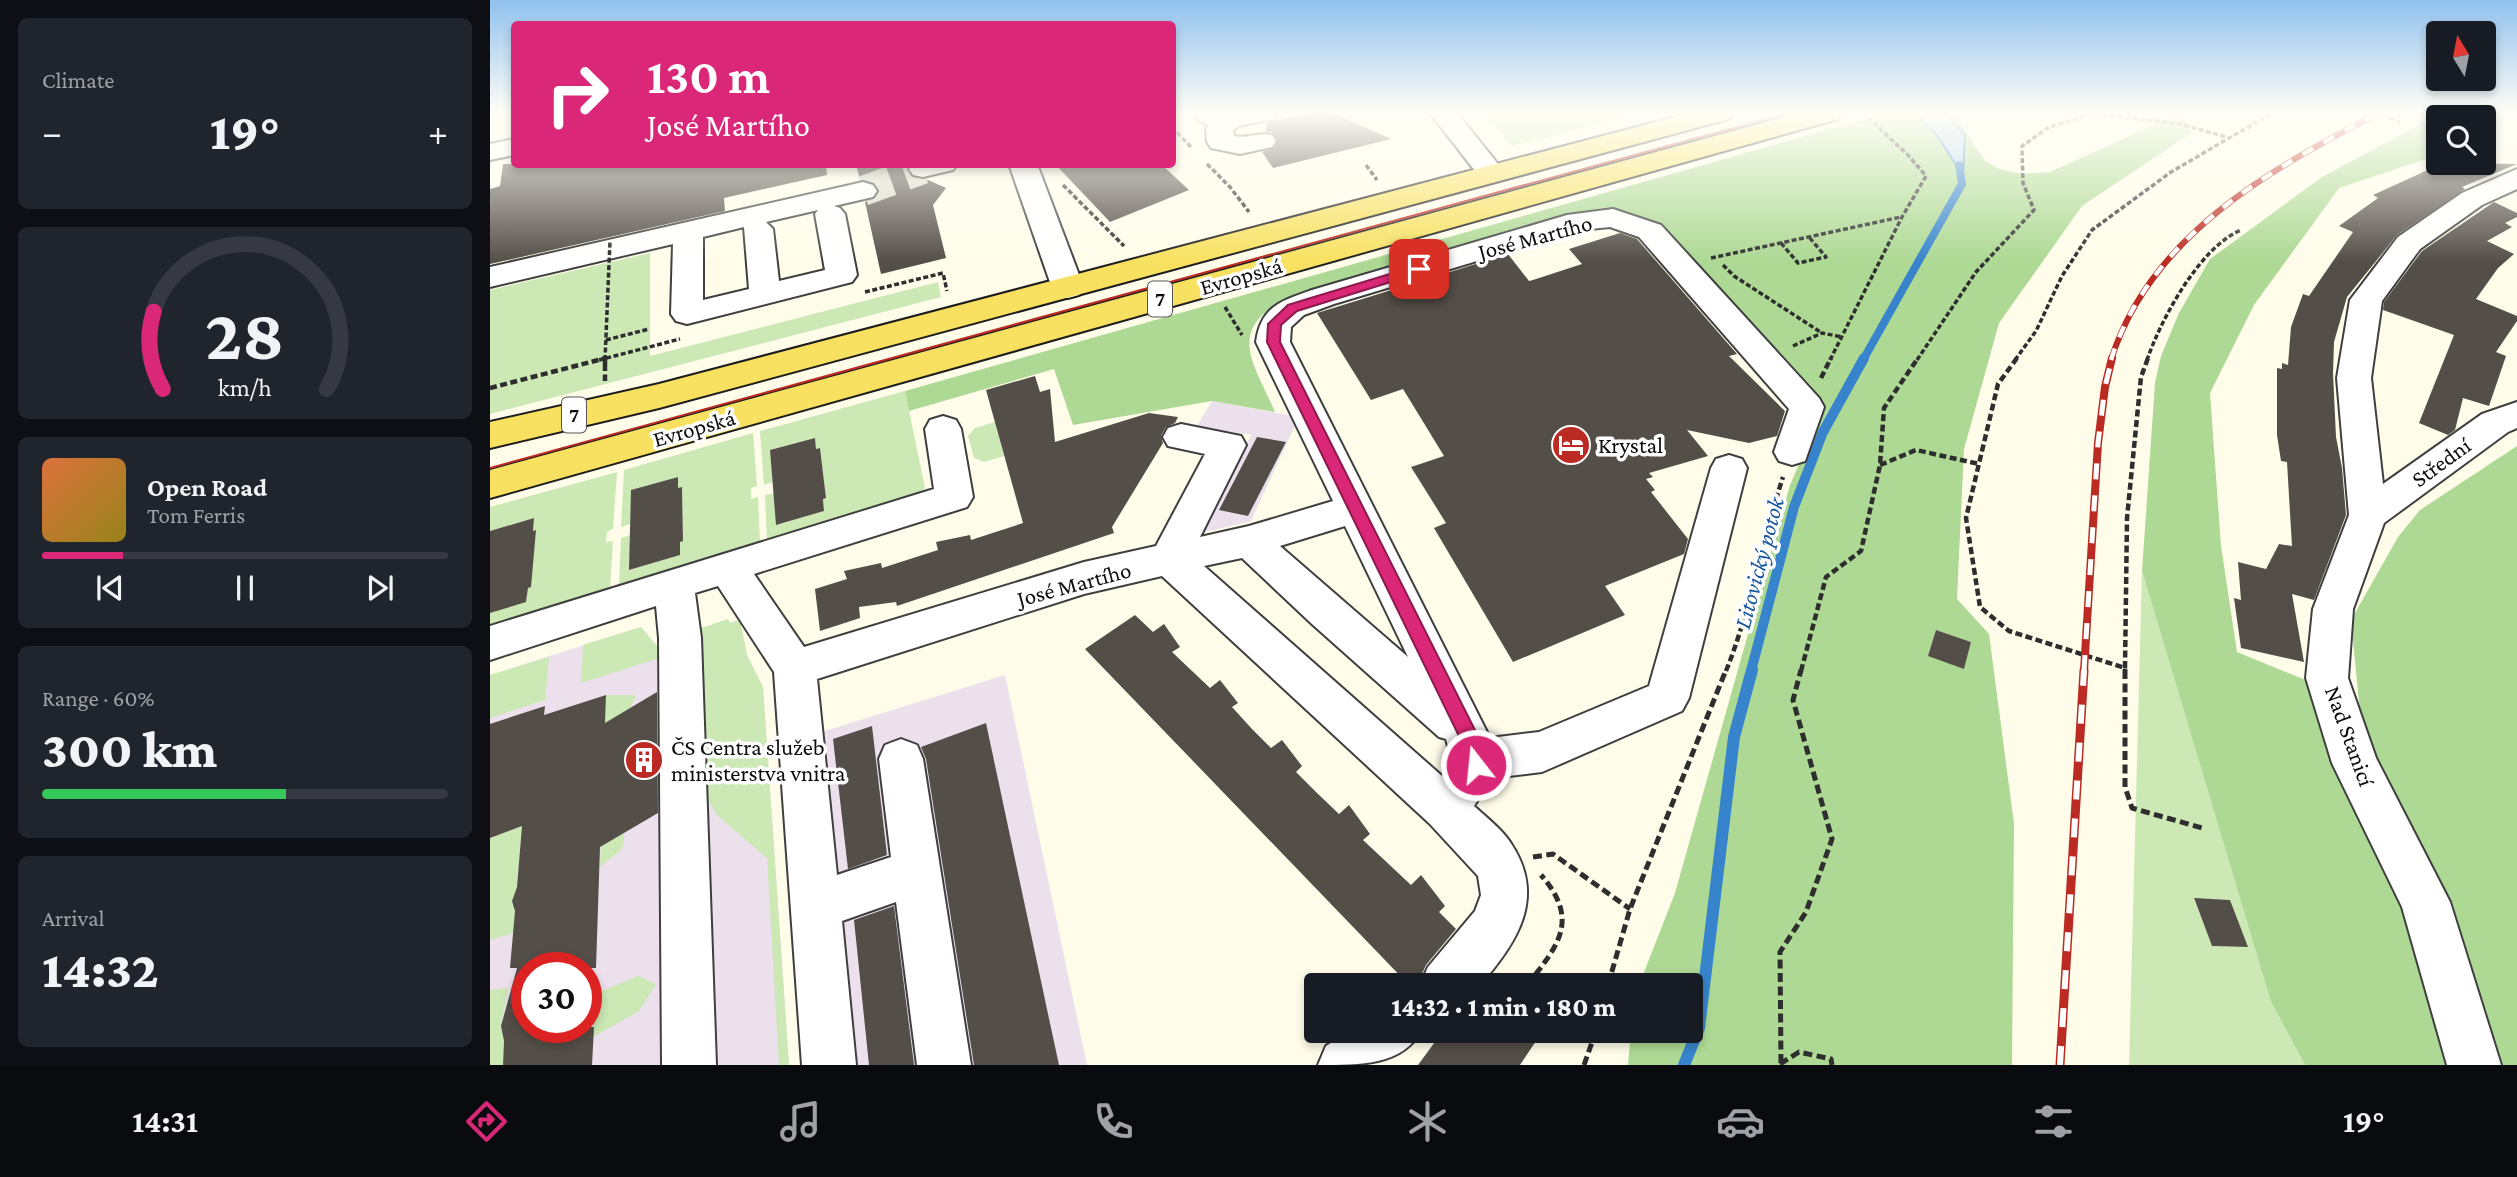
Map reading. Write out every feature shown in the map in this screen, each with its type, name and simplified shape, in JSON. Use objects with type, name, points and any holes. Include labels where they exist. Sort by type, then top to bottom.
[{"type":"main road","name":"Evropská","points":[[490,435],[659,396],[1534,163]]},
{"type":"main road","name":"Evropská","points":[[490,484],[1650,163]]},
{"type":"street","points":[[1483,163],[1492,174]]},
{"type":"street","points":[[1024,168],[1068,288]]},
{"type":"street","name":"Nad Stanicí","points":[[2474,1065],[2425,902],[2355,763],[2328,678],[2333,609],[2368,515],[2354,378],[2366,300],[2409,243],[2472,198],[2517,178]]},
{"type":"street","points":[[490,277],[863,191]]},
{"type":"street","points":[[688,232],[687,314],[841,275],[830,214]]},
{"type":"street","name":"José Martího","points":[[1472,749],[1273,342],[1275,324],[1293,308],[1577,221],[1613,218],[1650,231],[1697,261],[1763,359],[1807,407]]},
{"type":"street","points":[[758,229],[765,295]]},
{"type":"street","points":[[1792,452],[1807,407]]},
{"type":"street","name":"Střední","points":[[2368,515],[2494,423],[2517,414]]},
{"type":"street","points":[[490,643],[954,498],[943,429]]},
{"type":"street","points":[[1181,437],[1228,445],[1169,559],[1446,809],[1496,862],[1506,889],[1497,926],[1456,973]]},
{"type":"street","points":[[1250,541],[1472,749],[1491,758],[1542,752],[1667,698],[1729,468]]},
{"type":"street","name":"José Martího","points":[[795,668],[1084,578],[1250,541],[1355,509]]},
{"type":"street","points":[[727,567],[795,668],[829,1065]]},
{"type":"street","points":[[674,584],[680,638],[689,1065]]},
{"type":"street","points":[[1446,809],[1472,749]]},
{"type":"street","points":[[901,759],[944,1065]]},
{"type":"street","points":[[816,907],[917,871]]},
{"type":"street","points":[[1345,1065],[1377,1043]]},
{"type":"path","points":[[1206,163],[1230,187],[1254,219]]},
{"type":"path","points":[[1807,407],[1902,216],[1926,176],[1915,163]]},
{"type":"path","points":[[1780,1064],[1780,952],[1806,912],[1832,839],[1793,700],[1826,577],[1861,551],[1880,465],[1884,408],[1976,272],[2034,210],[2023,183],[2022,163]]},
{"type":"path","points":[[2125,668],[2009,631],[1980,607],[1966,518],[1998,384],[2036,331],[2062,275],[2092,230],[2187,163]]},
{"type":"path","points":[[1366,164],[1381,186]]},
{"type":"path","points":[[1058,180],[1130,251]]},
{"type":"path","points":[[1697,261],[1902,216]]},
{"type":"path","points":[[2203,828],[2132,808],[2125,787],[2127,518],[2141,377],[2156,334],[2205,256],[2227,236],[2241,230]]},
{"type":"path","points":[[1781,243],[1798,263],[1826,257],[1808,237]]},
{"type":"path","points":[[605,389],[610,241]]},
{"type":"path","points":[[1697,261],[1734,276],[1822,333],[1842,337]]},
{"type":"path","points":[[606,340],[649,329]]},
{"type":"path","points":[[1763,359],[1822,333]]},
{"type":"path","points":[[1880,465],[1916,450],[1979,464]]},
{"type":"path","points":[[1611,973],[1630,909],[1737,643],[1769,519],[1792,452]]},
{"type":"path","points":[[1537,973],[1558,946],[1563,932],[1563,913],[1549,883],[1523,858],[1553,854],[1630,909]]},
{"type":"path","points":[[1584,1065],[1591,1043]]},
{"type":"path","points":[[1780,1064],[1799,1052],[1832,1059],[1832,1065]]},
{"type":"shaded area","points":[[1212,401],[1299,417],[1251,521],[1201,533],[1251,435],[1197,426]]},
{"type":"shaded area","points":[[740,620],[747,655],[763,687],[789,1065],[490,1065],[490,675],[641,627],[657,646]]},
{"type":"shaded area","points":[[1005,675],[1087,1065],[850,1065],[815,734]]},
{"type":"green space","points":[[1711,163],[1988,163],[2000,169],[2021,174],[2050,172],[2071,163],[2147,163],[2082,206],[1999,323],[1964,449],[1957,599],[1989,634],[2014,824],[2012,1065],[1628,1065],[1630,1043],[1703,1043],[1703,973],[1644,973],[1675,893],[1790,485],[1822,411],[1658,226],[1575,214],[1284,300],[1266,312],[1255,324],[1250,337],[1254,364],[1275,412],[1212,401],[1073,425],[1054,369],[909,411],[905,391]],"holes":[[[1936,630],[1971,642],[1964,668],[1929,656]]]},
{"type":"green space","points":[[2349,163],[2415,163],[2339,188],[2254,305],[2210,393],[2221,546],[2237,652],[2359,702],[2351,620],[2398,537],[2420,510],[2517,446],[2517,1065],[2305,1065],[2271,1002],[2142,571],[2155,383],[2161,356],[2179,313],[2210,259],[2322,177]]},
{"type":"green space","points":[[650,253],[650,356],[938,282],[941,297],[490,414],[490,290]]},
{"type":"green space","points":[[905,391],[925,488],[911,503],[767,541],[765,495],[774,493],[777,525],[824,511],[823,499],[826,498],[820,448],[816,449],[815,438],[770,450],[773,482],[764,485],[760,431]]},
{"type":"green space","points":[[995,422],[1004,456],[984,462],[974,458],[968,436],[975,428]]},
{"type":"green space","points":[[753,433],[757,486],[751,488],[751,499],[758,497],[760,543],[619,586],[621,538],[630,535],[630,570],[679,555],[680,542],[683,540],[682,488],[678,488],[678,477],[632,490],[630,524],[621,527],[624,470]]},
{"type":"green space","points":[[617,472],[613,529],[607,532],[606,542],[613,541],[610,589],[490,626],[490,613],[526,601],[536,530],[533,531],[533,518],[490,531],[490,507]]},
{"type":"green space","points":[[2142,571],[2271,1002],[2305,1065],[2129,1065]],"holes":[[[2194,899],[2230,900],[2247,947],[2212,946]]]},
{"type":"green space","points":[[728,619],[730,623],[740,620],[747,655],[763,687],[789,1065],[779,1065],[767,858],[718,816],[708,800],[703,659],[698,660],[692,631]]},
{"type":"green space","points":[[641,627],[657,646],[665,643],[663,657],[581,683],[583,645]]},
{"type":"green space","points":[[549,657],[545,700],[490,718],[490,675]]},
{"type":"green space","points":[[606,695],[636,695],[626,718],[622,849],[600,867]]},
{"type":"green space","points":[[522,826],[517,887],[512,901],[515,911],[513,933],[490,940],[490,838]]},
{"type":"green space","points":[[638,976],[656,984],[639,1011],[602,1032],[602,991]]},
{"type":"green space","points":[[508,988],[501,1026],[504,1041],[503,1065],[490,1065],[490,990]]},
{"type":"water","points":[[1955,163],[1964,163],[1963,176]]},
{"type":"building","points":[[1269,163],[1295,163],[1273,168]]},
{"type":"building","points":[[503,164],[511,164],[511,168],[826,168],[827,175],[724,198],[725,211],[490,264],[490,189],[500,186]]},
{"type":"building","points":[[2496,164],[2517,164],[2496,173]]},
{"type":"building","points":[[857,168],[908,168],[912,178],[926,179],[946,188],[933,205],[946,258],[881,274],[865,202],[875,198],[879,190],[874,182],[860,180]]},
{"type":"building","points":[[1059,168],[1165,168],[1189,190],[1110,222]]},
{"type":"building","points":[[2426,171],[2426,175],[2491,175],[2462,187],[2465,189],[2397,235],[2347,297],[2334,342],[2333,373],[2336,437],[2346,515],[2314,600],[2292,594],[2304,662],[2241,648],[2234,598],[2241,600],[2238,562],[2266,569],[2279,544],[2292,546],[2287,462],[2281,461],[2277,435],[2277,368],[2282,369],[2282,363],[2288,365],[2291,327],[2303,294],[2309,296],[2353,232],[2339,226],[2378,198],[2373,195]]},
{"type":"building","points":[[2494,202],[2517,213],[2517,217],[2505,223],[2512,227],[2487,241],[2514,254],[2498,268],[2476,299],[2517,316],[2517,321],[2496,352],[2506,356],[2489,406],[2463,398],[2455,430],[2448,435],[2419,423],[2454,335],[2383,310],[2384,302],[2422,251]]},
{"type":"building","name":"Krystal","points":[[1620,233],[1637,239],[1737,354],[1729,356],[1785,411],[1777,436],[1749,443],[1687,430],[1708,456],[1649,473],[1653,477],[1646,479],[1655,490],[1651,492],[1688,539],[1684,554],[1605,586],[1625,615],[1513,662],[1434,528],[1446,523],[1411,467],[1444,456],[1403,389],[1371,400],[1317,313],[1508,254],[1529,281],[1533,280],[1582,264],[1569,249]]},
{"type":"building","points":[[1035,376],[1040,392],[1050,389],[1055,442],[1149,413],[1178,417],[1175,423],[1166,427],[1161,436],[1163,443],[1112,527],[1114,533],[897,606],[896,602],[859,607],[860,618],[820,631],[815,589],[847,579],[844,571],[881,563],[882,568],[938,550],[936,542],[970,535],[971,540],[1023,523],[986,390]]},
{"type":"building","points":[[1257,437],[1286,442],[1248,516],[1219,510]]},
{"type":"building","points":[[815,438],[816,449],[820,448],[826,498],[823,499],[824,511],[776,525],[770,450]]},
{"type":"building","points":[[678,477],[678,488],[682,487],[683,541],[680,542],[680,555],[629,570],[631,490]]},
{"type":"building","points":[[534,518],[533,531],[536,530],[531,587],[528,588],[526,602],[490,613],[490,531]]},
{"type":"building","points":[[1135,615],[1153,632],[1164,624],[1180,647],[1172,652],[1210,688],[1220,680],[1238,703],[1232,707],[1252,729],[1271,748],[1282,740],[1302,766],[1296,772],[1339,814],[1349,805],[1370,834],[1363,840],[1411,885],[1421,875],[1445,906],[1439,912],[1456,929],[1422,973],[1397,973],[1085,649]]},
{"type":"building","points":[[1936,630],[1971,642],[1964,669],[1928,656]]},
{"type":"building","points":[[657,692],[658,813],[600,847],[597,952],[511,952],[515,911],[512,901],[517,887],[522,826],[490,838],[490,724],[545,706],[544,715],[606,695],[605,723]]},
{"type":"building","points":[[986,723],[1059,1065],[974,1065],[926,759],[921,747]]},
{"type":"building","points":[[872,726],[887,855],[848,869],[833,739]]},
{"type":"building","points":[[2194,898],[2230,900],[2248,947],[2212,946]]},
{"type":"building","points":[[894,906],[914,1065],[869,1065],[854,920]]},
{"type":"building","points":[[511,990],[511,1043],[593,1043],[592,1065],[503,1065],[504,1041],[501,1026]]},
{"type":"building","points":[[1434,1043],[1535,1043],[1520,1065],[1418,1065]]},
{"type":"waterway","name":"Litovický potok","points":[[1863,360],[1962,184],[1959,165]]},
{"type":"waterway","name":"Litovický potok","points":[[1751,671],[1794,507],[1823,432],[1864,358]]},
{"type":"waterway","name":"Litovický potok","points":[[1684,1065],[1699,1028],[1734,737],[1752,670]]},
{"type":"tunnel","points":[[863,191],[923,169]]},
{"type":"tram line","points":[[490,468],[1606,163]]},
{"type":"railway","points":[[2111,360],[2129,316],[2154,277],[2184,242],[2219,211],[2289,163]]},
{"type":"railway","points":[[2084,671],[2098,443],[2105,387],[2112,358]]},
{"type":"railway","points":[[2060,1065],[2084,670]]},
{"type":"place","name":"Krystal","points":[[1571,445]]},
{"type":"place","name":"ČS Centra služeb ministerstva vnitra","points":[[644,760]]},
{"type":"route","points":[[1419,269],[1293,308],[1275,324],[1273,342],[1467,734],[1476,765]]}]
